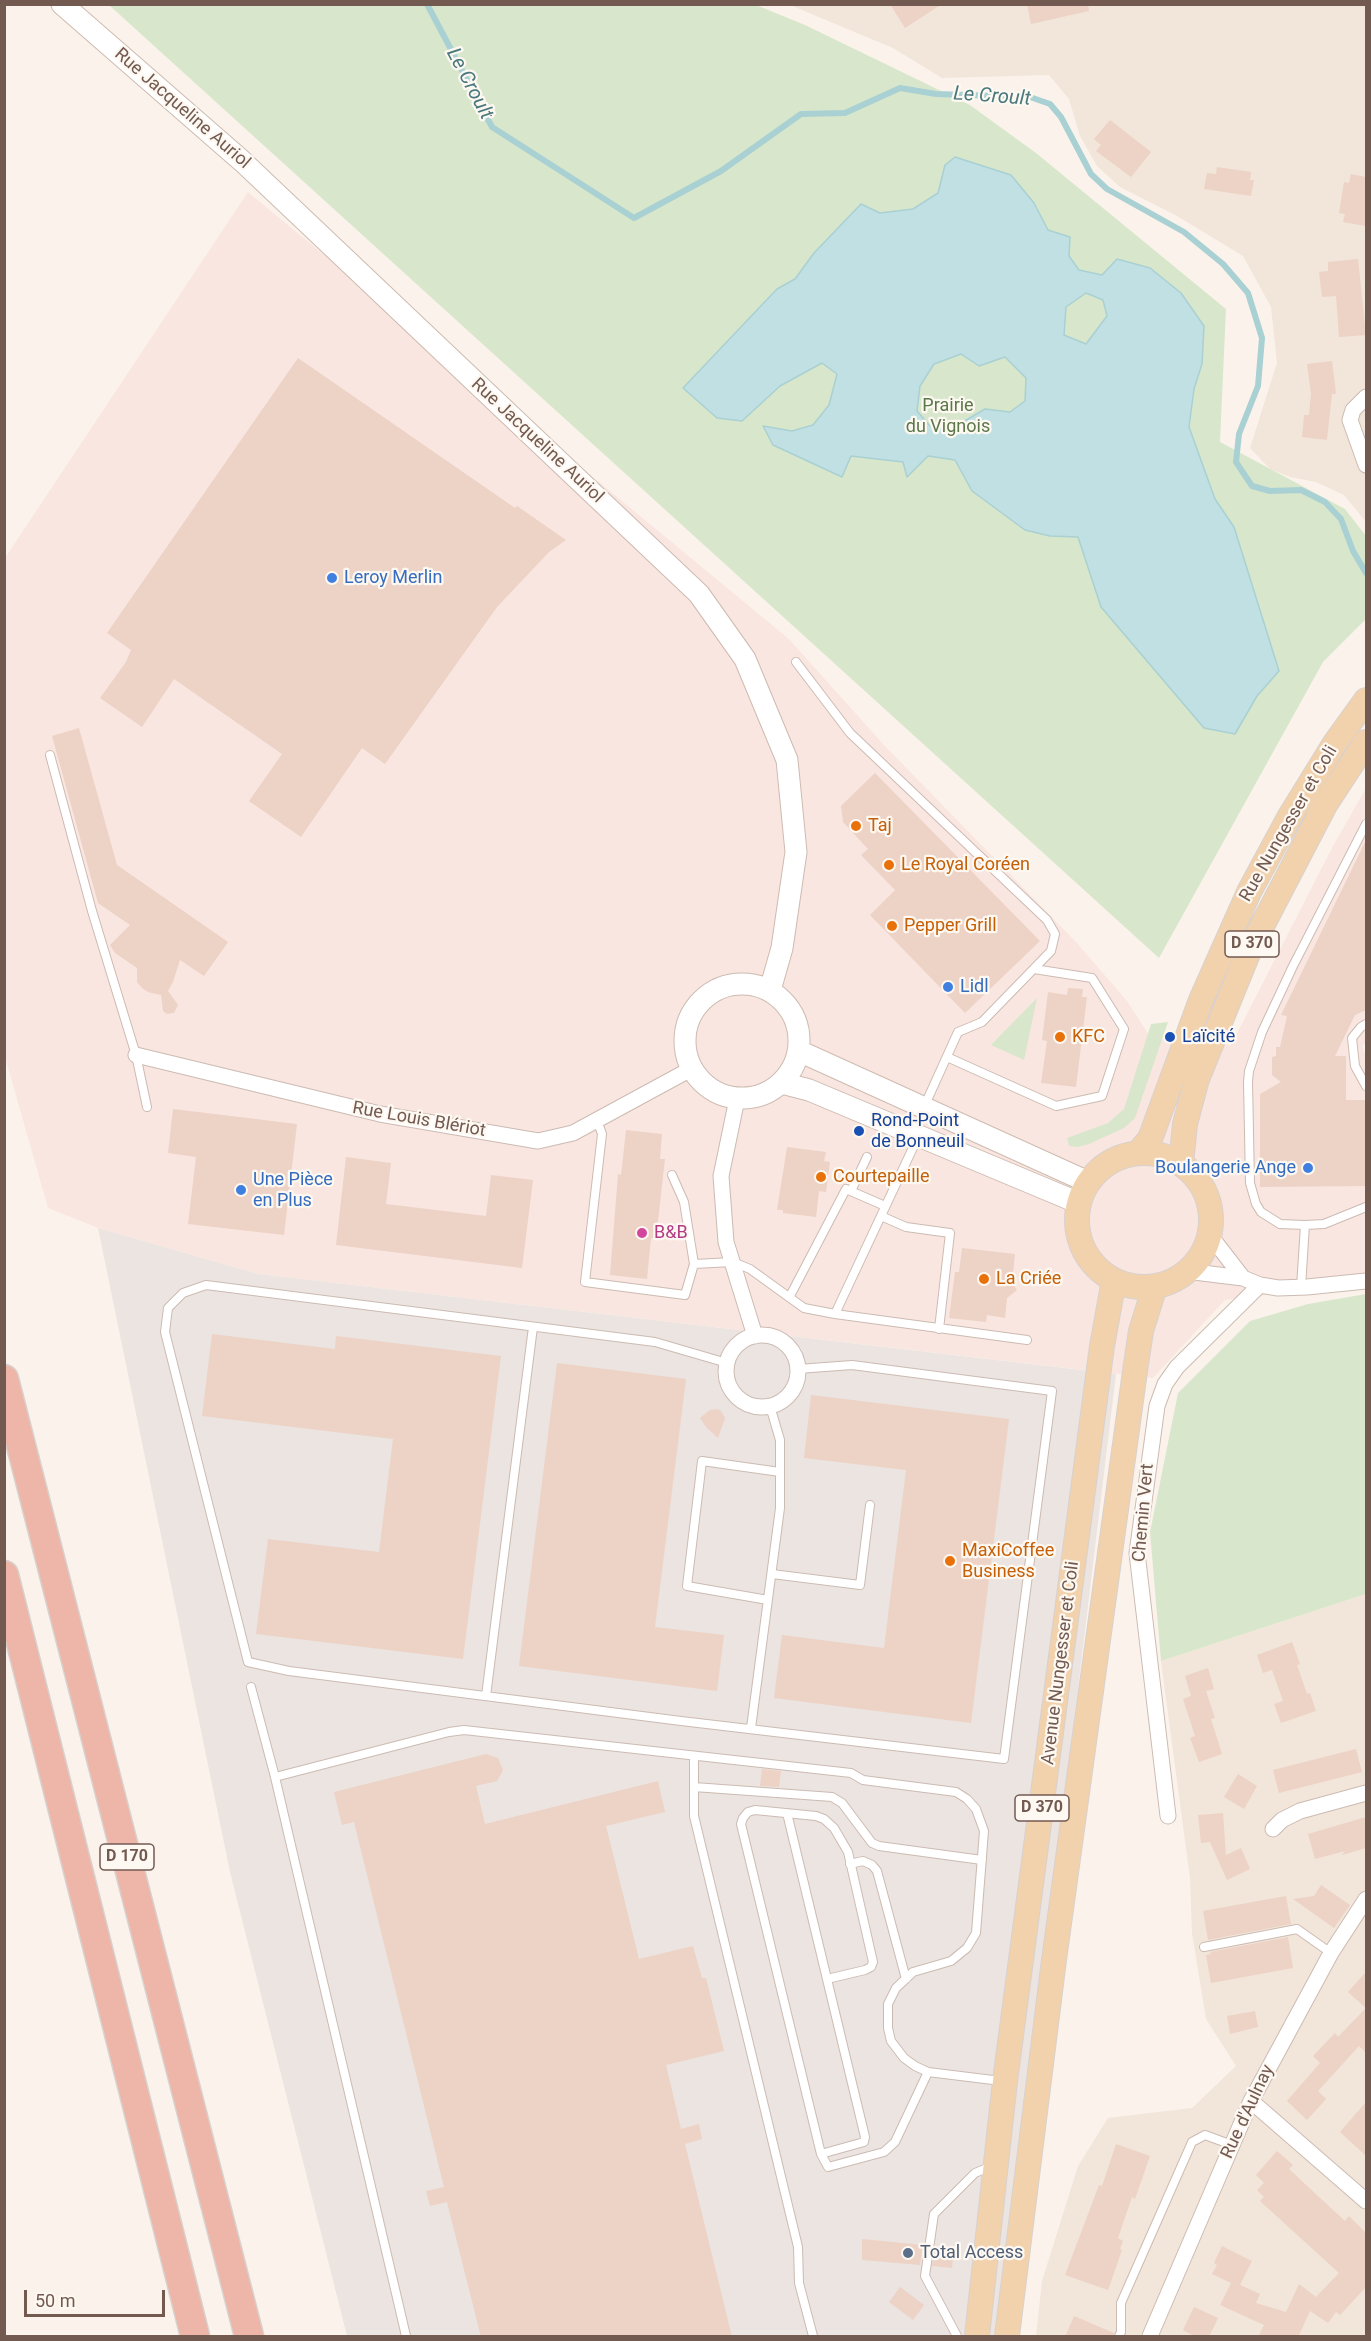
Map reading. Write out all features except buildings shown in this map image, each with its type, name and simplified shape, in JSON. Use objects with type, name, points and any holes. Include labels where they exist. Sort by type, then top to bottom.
[{"type":"highway","name":"D 170","points":[[4,1379],[249,2337]]},
{"type":"highway","name":"D 170","points":[[4,1575],[195,2337]]},
{"type":"main road","name":"Rue Nungesser et Coli","points":[[1139,1152],[1150,1139],[1201,1000],[1249,892],[1290,816],[1335,743],[1366,700]]},
{"type":"main road","name":"Rue Nungesser et Coli","points":[[1181,1164],[1185,1124],[1197,1079],[1249,951],[1325,805],[1366,742]]},
{"type":"main road","points":[[1139,1152],[1157,1154],[1181,1164],[1191,1172],[1204,1191],[1210,1212],[1209,1234],[1197,1261],[1172,1281],[1155,1286],[1134,1286],[1114,1280],[1096,1266],[1083,1247],[1077,1225],[1084,1192],[1102,1167],[1119,1157],[1139,1152]]},
{"type":"main road","name":"Avenue Nungesser et Coli","points":[[977,2337],[1005,2081],[1102,1346],[1114,1280]]},
{"type":"main road","name":"Avenue Nungesser et Coli","points":[[1007,2337],[1136,1364],[1141,1331],[1155,1286]]},
{"type":"main road","points":[[1005,2081],[1039,2086]]},
{"type":"street","name":"Rue Jacqueline Auriol","points":[[62,4],[242,162],[699,594],[745,659],[787,760],[796,852],[783,948],[770,990]]},
{"type":"street","points":[[1366,397],[1353,410],[1350,420],[1366,465]]},
{"type":"street","points":[[732,984],[751,984],[770,990],[786,1003],[796,1020],[799,1031],[799,1051],[794,1067],[782,1083],[773,1090],[754,1098],[737,1099],[718,1094],[704,1084],[691,1069],[686,1055],[685,1035],[688,1019],[699,1002],[713,991],[732,984]]},
{"type":"street","points":[[799,1051],[924,1108],[1084,1192]]},
{"type":"street","name":"Rue Louis Blériot","points":[[136,1055],[380,1114],[538,1141],[573,1133],[691,1069]]},
{"type":"street","points":[[782,1083],[809,1090],[919,1136],[1084,1192]]},
{"type":"street","points":[[737,1099],[721,1176],[726,1242],[755,1336]]},
{"type":"street","points":[[1209,1234],[1243,1278]]},
{"type":"street","points":[[1186,1271],[1243,1278],[1260,1285],[1301,1287],[1366,1281]]},
{"type":"street","name":"Chemin Vert","points":[[1168,1816],[1137,1553],[1157,1406],[1165,1384],[1177,1367],[1260,1285]]},
{"type":"street","points":[[755,1336],[775,1337],[784,1342],[791,1350],[798,1369],[798,1379],[788,1397],[770,1406],[749,1404],[734,1392],[729,1383],[727,1363],[737,1345],[755,1336]]},
{"type":"street","points":[[1273,1829],[1282,1820],[1300,1811],[1366,1793]]},
{"type":"street","name":"Rue d'Aulnay","points":[[1150,2337],[1251,2101],[1331,1953],[1366,1899]]},
{"type":"street","points":[[1251,2101],[1366,2200]]},
{"type":"lane","points":[[796,662],[850,733],[1047,920],[1055,934],[1051,951],[982,1022],[958,1032],[924,1108]]},
{"type":"lane","points":[[50,755],[92,911],[136,1055],[147,1107]]},
{"type":"lane","points":[[1366,824],[1293,966],[1262,1032],[1249,1071],[1250,1183],[1256,1204],[1270,1220],[1280,1224],[1305,1225],[1324,1224],[1366,1207]]},
{"type":"lane","points":[[947,1057],[1056,1106],[1102,1096],[1124,1029],[1092,978],[1034,969]]},
{"type":"lane","points":[[1366,1024],[1352,1038],[1355,1066],[1366,1086]]},
{"type":"lane","points":[[597,1120],[602,1134],[585,1282],[686,1295],[694,1264],[684,1202],[672,1174]]},
{"type":"lane","points":[[835,1314],[919,1136]]},
{"type":"lane","points":[[851,1191],[867,1157]]},
{"type":"lane","points":[[790,1296],[846,1189],[885,1206]]},
{"type":"lane","points":[[881,1216],[906,1227],[950,1233],[939,1329]]},
{"type":"lane","points":[[1301,1287],[1305,1225]]},
{"type":"lane","points":[[694,1264],[733,1262],[750,1269],[804,1308],[1027,1340]]},
{"type":"lane","points":[[727,1363],[655,1342],[206,1285],[183,1293],[168,1308],[165,1332],[248,1662],[289,1671],[1004,1758],[1052,1391],[852,1365],[798,1369]]},
{"type":"lane","points":[[486,1696],[533,1327]]},
{"type":"lane","points":[[751,1728],[780,1508],[780,1440],[770,1406]]},
{"type":"lane","points":[[768,1600],[687,1586],[702,1461],[780,1472]]},
{"type":"lane","points":[[772,1574],[861,1585],[870,1505]]},
{"type":"lane","points":[[250,1687],[275,1777],[406,2337]]},
{"type":"lane","points":[[275,1777],[464,1730],[851,1773],[863,1780],[956,1791],[972,1804],[984,1831],[976,1933],[967,1948],[951,1961],[913,1972],[896,1988],[888,2004],[888,2028],[891,2041],[904,2058],[928,2072],[1005,2081]]},
{"type":"lane","points":[[693,1757],[694,1816],[798,2247],[799,2283],[813,2337]]},
{"type":"lane","points":[[694,1787],[832,1797],[842,1803],[872,1843],[879,1846],[982,1860]]},
{"type":"lane","points":[[827,1979],[865,1970],[871,1967],[873,1962],[850,1864],[841,1838],[824,1819],[807,1814],[755,1810],[743,1818],[741,1824],[820,2154],[828,2167],[884,2152],[895,2142],[928,2072]]},
{"type":"lane","points":[[787,1813],[865,2137],[864,2142],[820,2154]]},
{"type":"lane","points":[[850,1864],[863,1861],[872,1865],[877,1871],[906,1979]]},
{"type":"lane","points":[[1204,1947],[1297,1929],[1331,1953]]},
{"type":"lane","points":[[1119,2337],[1121,2302],[1192,2142],[1204,2136],[1232,2145]]},
{"type":"lane","points":[[957,2337],[925,2276],[934,2214],[975,2173],[996,2164]]},
{"type":"shaded area","points":[[790,5],[1366,5],[1366,522],[1344,495],[1316,482],[1290,477],[1270,469],[1250,448],[1277,363],[1271,307],[1243,256],[1177,216],[1120,187],[1097,166],[1080,136],[1069,99],[1049,75],[942,78],[893,48]]},
{"type":"shaded area","points":[[248,192],[789,639],[884,745],[1077,943],[1127,1001],[1151,1038],[1231,1045],[1333,846],[1366,788],[1366,1043],[1362,1046],[1366,1056],[1366,1283],[1225,1300],[1153,1378],[258,1274],[98,1228],[48,1208],[5,1057],[5,558]]},
{"type":"shaded area","points":[[98,1228],[258,1274],[1116,1374],[1046,1953],[996,2336],[347,2336],[230,1872]]},
{"type":"shaded area","points":[[1366,1594],[1366,2336],[1036,2336],[1042,2281],[1078,2166],[1108,2118],[1192,2108],[1236,2066],[1206,2019],[1192,1933],[1190,1878],[1161,1661]]},
{"type":"green space","name":"Prairie du Vignois","points":[[109,5],[756,5],[805,25],[970,105],[1036,153],[1226,309],[1220,442],[1345,509],[1366,536],[1366,619],[1323,662],[1159,958]]},
{"type":"green space","points":[[1037,998],[1024,1060],[991,1045]]},
{"type":"green space","points":[[1168,1022],[1135,1118],[1124,1128],[1089,1144],[1078,1147],[1069,1146],[1067,1138],[1108,1123],[1124,1109],[1151,1024]]},
{"type":"green space","points":[[1366,1294],[1366,1594],[1161,1661],[1150,1532],[1178,1393],[1250,1321],[1308,1304]]},
{"type":"water","points":[[955,157],[1011,175],[1034,203],[1048,230],[1070,237],[1069,256],[1079,270],[1102,275],[1117,259],[1150,268],[1181,293],[1204,326],[1202,364],[1194,389],[1189,427],[1215,499],[1234,527],[1279,671],[1257,696],[1235,734],[1204,728],[1101,607],[1078,537],[1050,536],[1025,530],[972,491],[955,460],[928,456],[907,477],[903,462],[851,456],[842,477],[773,445],[763,426],[792,431],[813,425],[829,405],[837,374],[822,363],[780,386],[742,421],[717,418],[683,388],[777,289],[795,279],[814,253],[861,204],[880,213],[913,209],[938,193],[945,165]],"holes":[[[1086,293],[1103,300],[1107,316],[1086,344],[1064,335],[1066,307]],[[961,354],[979,366],[1005,357],[1026,378],[1025,401],[1010,412],[985,409],[951,429],[930,426],[917,411],[920,386],[934,364]]]},
{"type":"waterway","name":"Le Croult","points":[[427,4],[492,127],[634,218],[721,171],[801,114],[845,113],[900,88],[936,94],[1030,97],[1050,104],[1061,117],[1091,174],[1107,189],[1184,232],[1223,264],[1248,293],[1262,338],[1258,386],[1239,434],[1236,462],[1252,486],[1270,491],[1301,490],[1325,502],[1341,519],[1353,551],[1366,573]]},
{"type":"place","name":"Leroy Merlin","points":[[332,578]]},
{"type":"place","name":"Taj","points":[[856,826]]},
{"type":"place","name":"Le Royal Coréen","points":[[889,865]]},
{"type":"place","name":"Pepper Grill","points":[[892,926]]},
{"type":"place","name":"Lidl","points":[[948,987]]},
{"type":"place","name":"KFC","points":[[1060,1037]]},
{"type":"place","name":"Laïcité","points":[[1170,1037]]},
{"type":"place","name":"Rond-Point de Bonneuil","points":[[859,1131]]},
{"type":"place","name":"Boulangerie Ange","points":[[1308,1168]]},
{"type":"place","name":"Courtepaille","points":[[821,1177]]},
{"type":"place","name":"Une Pièce en Plus","points":[[241,1190]]},
{"type":"place","name":"B&B","points":[[642,1233]]},
{"type":"place","name":"La Criée","points":[[984,1279]]},
{"type":"place","name":"MaxiCoffee Business","points":[[950,1561]]},
{"type":"place","name":"Total Access","points":[[908,2253]]}]
